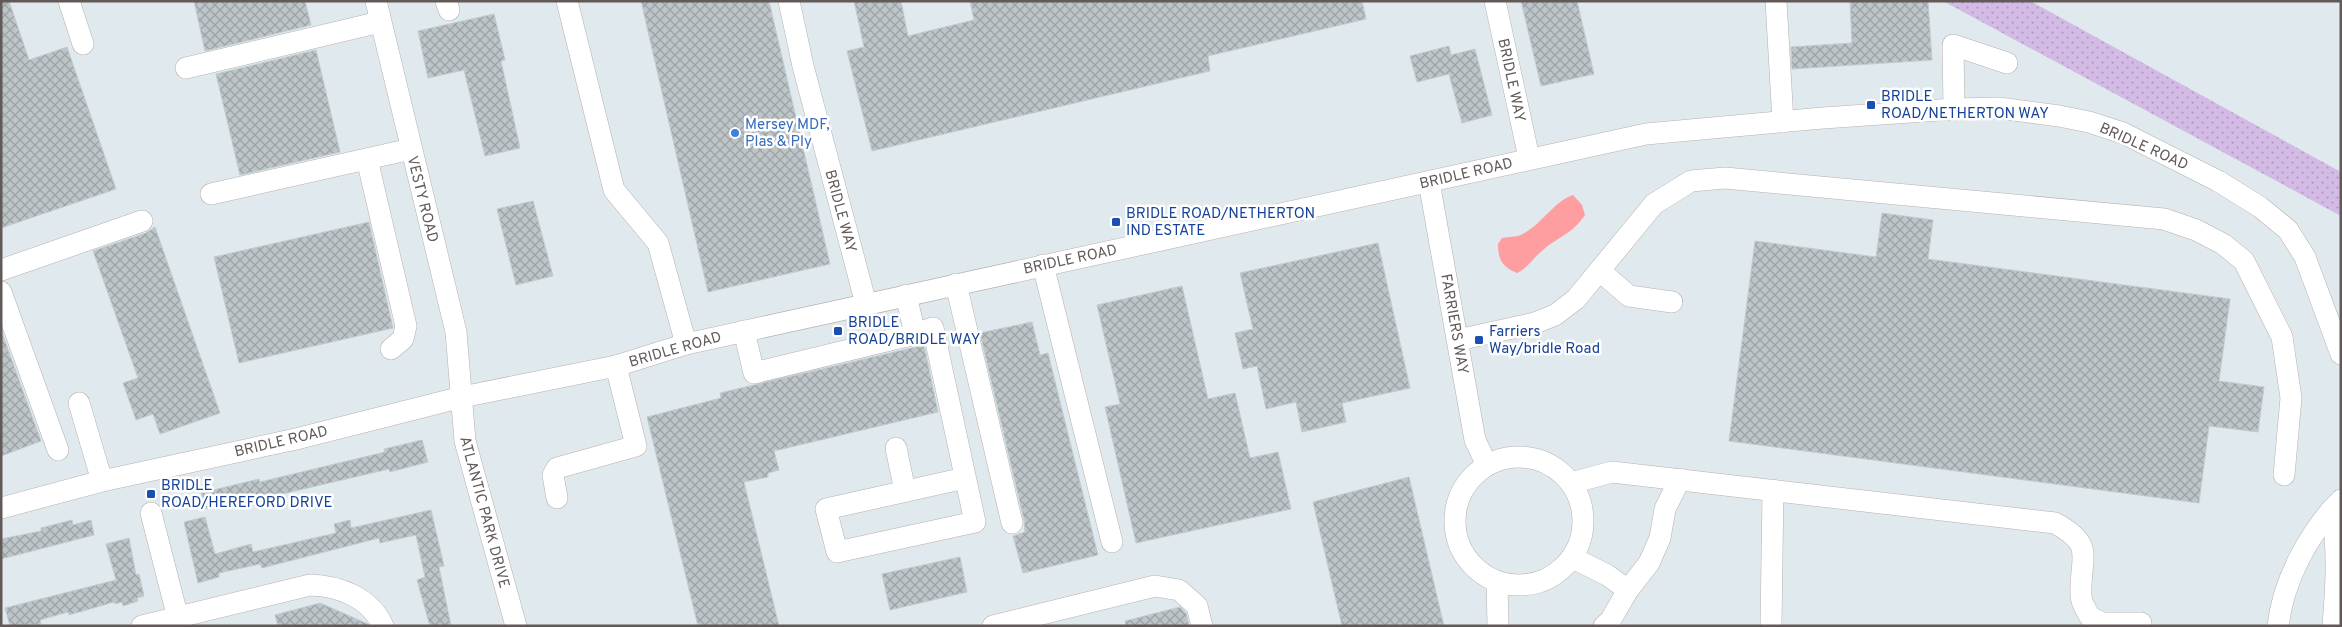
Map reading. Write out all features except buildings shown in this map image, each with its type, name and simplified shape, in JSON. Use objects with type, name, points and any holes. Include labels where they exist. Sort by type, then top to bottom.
[{"type":"street","points":[[69,1],[83,44]]},
{"type":"street","points":[[567,1],[614,190],[658,243],[686,344]]},
{"type":"street","name":"BRIDLE WAY","points":[[790,1],[803,66],[866,304]]},
{"type":"street","name":"BRIDLE WAY","points":[[1495,1],[1529,158]]},
{"type":"street","points":[[1776,1],[1783,122]]},
{"type":"street","points":[[186,68],[378,11]]},
{"type":"street","name":"VESTY ROAD","points":[[378,11],[456,332],[462,397]]},
{"type":"street","points":[[1954,109],[1953,45],[2007,63]]},
{"type":"street","name":"BRIDLE ROAD","points":[[1,508],[102,481],[296,439],[462,397],[616,366],[686,344],[1429,182],[1529,158],[1646,134],[1954,109],[2026,110],[2067,117],[2106,127],[2155,148],[2218,181],[2260,207],[2288,230],[2305,257],[2341,354]]},
{"type":"street","points":[[211,194],[411,149]]},
{"type":"street","points":[[367,159],[406,326],[403,339],[390,349]]},
{"type":"street","points":[[1458,340],[1535,323],[1555,315],[1576,299],[1654,204],[1691,181],[1725,178],[2164,219],[2196,230],[2223,244],[2244,262],[2282,337],[2291,398],[2284,475]]},
{"type":"street","name":"FARRIERS WAY","points":[[1429,182],[1476,440],[1487,465]]},
{"type":"street","points":[[1,270],[142,221]]},
{"type":"street","points":[[1044,265],[1112,542]]},
{"type":"street","points":[[1600,271],[1629,296],[1672,302]]},
{"type":"street","points":[[956,284],[1012,523]]},
{"type":"street","points":[[1,292],[58,450]]},
{"type":"street","points":[[906,295],[915,334]]},
{"type":"street","points":[[744,331],[754,373],[933,328],[966,478],[975,522],[837,552],[826,509],[966,478]]},
{"type":"street","points":[[557,498],[553,475],[556,468],[636,446],[616,366]]},
{"type":"street","name":"ATLANTIC PARK DRIVE","points":[[462,397],[464,441],[516,626]]},
{"type":"street","points":[[79,402],[102,481]]},
{"type":"street","points":[[896,448],[905,491]]},
{"type":"street","points":[[1526,457],[1546,463],[1571,483],[1583,511],[1582,534],[1572,558],[1556,575],[1540,582],[1516,586],[1497,582],[1474,568],[1461,549],[1456,534],[1455,512],[1462,491],[1470,480],[1487,465],[1509,458],[1526,457]]},
{"type":"street","points":[[1571,483],[1612,472],[2055,523],[2074,534],[2083,549],[2081,598],[2090,617],[2102,623],[2140,623]]},
{"type":"street","points":[[1604,626],[1610,621],[1628,590],[1649,563],[1660,538],[1665,509],[1680,479]]},
{"type":"street","points":[[1771,626],[1773,490]]},
{"type":"street","points":[[2278,626],[2279,612],[2291,576],[2307,546],[2336,505]]},
{"type":"street","points":[[2333,626],[2336,505]]},
{"type":"street","points":[[151,513],[178,621]]},
{"type":"street","points":[[1572,558],[1607,575],[1628,590]]},
{"type":"street","points":[[1497,582],[1498,626]]},
{"type":"street","points":[[142,626],[178,621],[310,585],[334,587],[354,596],[376,613],[383,626]]},
{"type":"street","points":[[993,626],[1156,586],[1179,590],[1198,606],[1202,626]]},
{"type":"shaded area","points":[[1943,1],[2030,1],[2341,172],[2341,216]]},
{"type":"shaded area","points":[[1573,195],[1582,205],[1585,215],[1580,222],[1549,245],[1521,271],[1517,273],[1504,265],[1498,249],[1498,244],[1502,238],[1518,236],[1526,232],[1558,204]]},
{"type":"place","name":"BRIDLE ROAD/NETHERTON WAY","points":[[1871,105]]},
{"type":"place","name":"Mersey MDF, Plas & Ply","points":[[735,133]]},
{"type":"place","name":"BRIDLE ROAD/NETHERTON IND ESTATE","points":[[1116,222]]},
{"type":"place","name":"BRIDLE ROAD/BRIDLE WAY","points":[[838,331]]},
{"type":"place","name":"Farriers Way/bridle Road","points":[[1479,340]]},
{"type":"place","name":"BRIDLE ROAD/HEREFORD DRIVE","points":[[151,494]]}]
